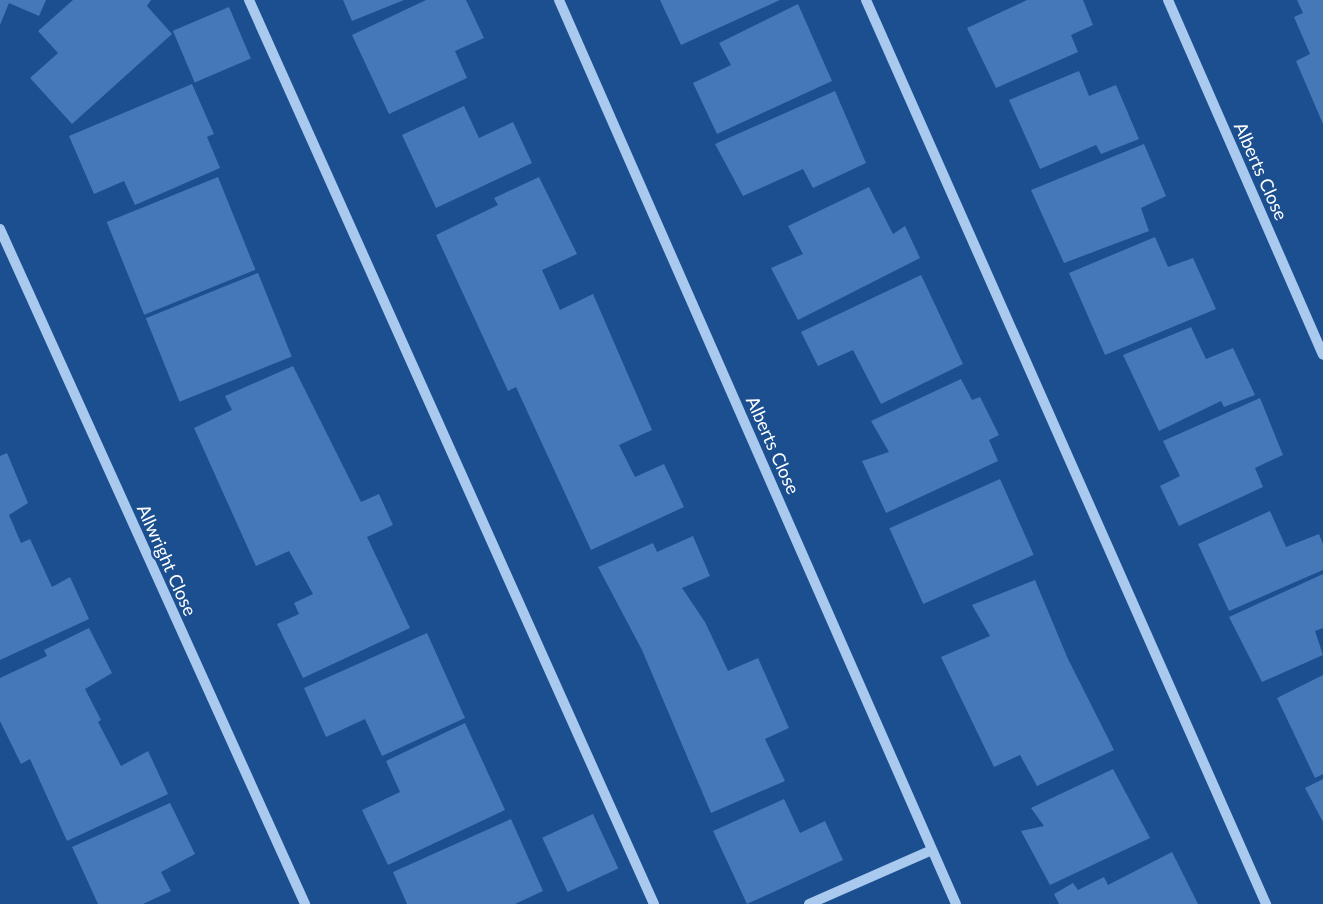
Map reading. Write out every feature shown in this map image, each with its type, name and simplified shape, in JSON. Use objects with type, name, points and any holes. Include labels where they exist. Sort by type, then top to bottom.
[{"type":"street","points":[[249,0],[654,904]]},
{"type":"street","name":"Alberts Close","points":[[559,0],[956,904]]},
{"type":"street","points":[[866,0],[1266,904]]},
{"type":"street","name":"Alberts Close","points":[[1168,0],[1323,355]]},
{"type":"street","name":"Allwright Close","points":[[0,229],[305,904]]},
{"type":"street","points":[[809,904],[933,850]]},
{"type":"building","points":[[0,0],[46,0],[39,16],[9,3],[0,25]]},
{"type":"building","points":[[73,0],[151,0],[147,6],[172,34],[72,124],[30,78],[58,53],[38,31]]},
{"type":"building","points":[[343,0],[404,0],[352,21]]},
{"type":"building","points":[[426,0],[466,0],[484,38],[455,51],[467,78],[389,114],[352,35]]},
{"type":"building","points":[[660,0],[780,0],[681,45]]},
{"type":"building","points":[[1027,0],[1083,0],[1093,25],[1071,35],[1078,52],[996,88],[967,28]]},
{"type":"building","points":[[1297,0],[1323,0],[1323,124],[1296,61],[1310,54],[1294,17],[1303,13]]},
{"type":"building","points":[[798,4],[832,81],[717,134],[693,83],[731,65],[719,43]]},
{"type":"building","points":[[229,7],[251,59],[195,82],[173,31]]},
{"type":"building","points":[[1079,71],[1089,96],[1116,85],[1139,139],[1101,154],[1096,145],[1040,169],[1009,100]]},
{"type":"building","points":[[192,84],[214,134],[207,137],[220,168],[135,205],[124,181],[94,194],[69,136]]},
{"type":"building","points":[[835,91],[866,163],[813,188],[803,169],[743,196],[715,144]]},
{"type":"building","points":[[464,106],[479,138],[513,122],[532,163],[436,208],[402,135]]},
{"type":"building","points":[[1144,144],[1166,196],[1141,208],[1149,231],[1064,263],[1031,190]]},
{"type":"building","points":[[218,177],[255,270],[144,315],[107,222]]},
{"type":"building","points":[[539,177],[577,254],[542,270],[560,310],[593,294],[652,430],[619,445],[635,477],[664,464],[684,507],[591,550],[516,387],[508,391],[436,235],[498,205],[494,198]]},
{"type":"building","points":[[869,187],[893,234],[905,226],[920,258],[798,320],[771,268],[803,254],[788,226]]},
{"type":"building","points":[[1155,237],[1168,267],[1193,258],[1216,309],[1105,355],[1069,273]]},
{"type":"building","points":[[258,273],[292,356],[180,402],[146,318]]},
{"type":"building","points":[[921,275],[963,364],[881,404],[853,350],[818,366],[801,332]]},
{"type":"building","points":[[1191,327],[1206,359],[1233,348],[1255,395],[1224,407],[1221,401],[1159,431],[1123,355]]},
{"type":"building","points":[[293,366],[361,502],[379,494],[393,525],[367,537],[410,628],[303,678],[277,624],[299,614],[294,603],[313,594],[289,551],[256,566],[194,428],[232,410],[225,396]]},
{"type":"building","points":[[961,379],[972,400],[980,397],[999,435],[989,440],[998,461],[886,513],[862,461],[889,452],[871,421]]},
{"type":"building","points":[[1260,398],[1283,455],[1255,468],[1263,487],[1179,526],[1160,486],[1180,476],[1163,441]]},
{"type":"building","points":[[7,453],[28,503],[9,515],[21,543],[30,539],[52,587],[70,577],[89,619],[0,660],[0,456]]},
{"type":"building","points":[[1000,479],[1034,555],[923,604],[889,528]]},
{"type":"building","points":[[1270,511],[1286,547],[1319,534],[1323,544],[1323,570],[1229,611],[1198,544]]},
{"type":"building","points":[[693,536],[710,576],[682,588],[705,622],[728,671],[758,658],[789,728],[765,739],[785,781],[711,813],[642,650],[598,567],[653,543],[657,552]]},
{"type":"building","points":[[1323,574],[1323,628],[1315,631],[1323,655],[1262,682],[1229,617]]},
{"type":"building","points":[[1035,580],[1068,659],[1114,750],[1037,786],[1020,755],[994,767],[941,657],[990,636],[972,605]]},
{"type":"building","points":[[89,628],[112,673],[85,689],[101,720],[98,722],[121,766],[148,751],[168,794],[67,841],[30,759],[21,764],[0,721],[0,678],[47,656],[44,650]]},
{"type":"building","points":[[427,633],[465,718],[382,756],[365,719],[326,737],[304,688]]},
{"type":"building","points":[[1323,675],[1323,774],[1315,778],[1277,698]]},
{"type":"building","points":[[465,723],[505,810],[388,865],[362,810],[400,792],[386,761]]},
{"type":"building","points":[[1113,769],[1150,838],[1050,885],[1021,831],[1044,826],[1031,808]]},
{"type":"building","points":[[1323,779],[1323,822],[1305,788]]},
{"type":"building","points":[[784,799],[800,833],[825,821],[843,860],[747,904],[713,831]]},
{"type":"building","points":[[170,803],[195,854],[161,872],[171,891],[143,904],[98,904],[72,847]]},
{"type":"building","points":[[593,814],[618,868],[568,892],[542,838]]},
{"type":"building","points":[[511,819],[543,891],[515,904],[407,904],[393,872]]},
{"type":"building","points":[[1172,852],[1198,904],[1059,904],[1054,894],[1073,883],[1078,890],[1104,877],[1108,885]]}]
